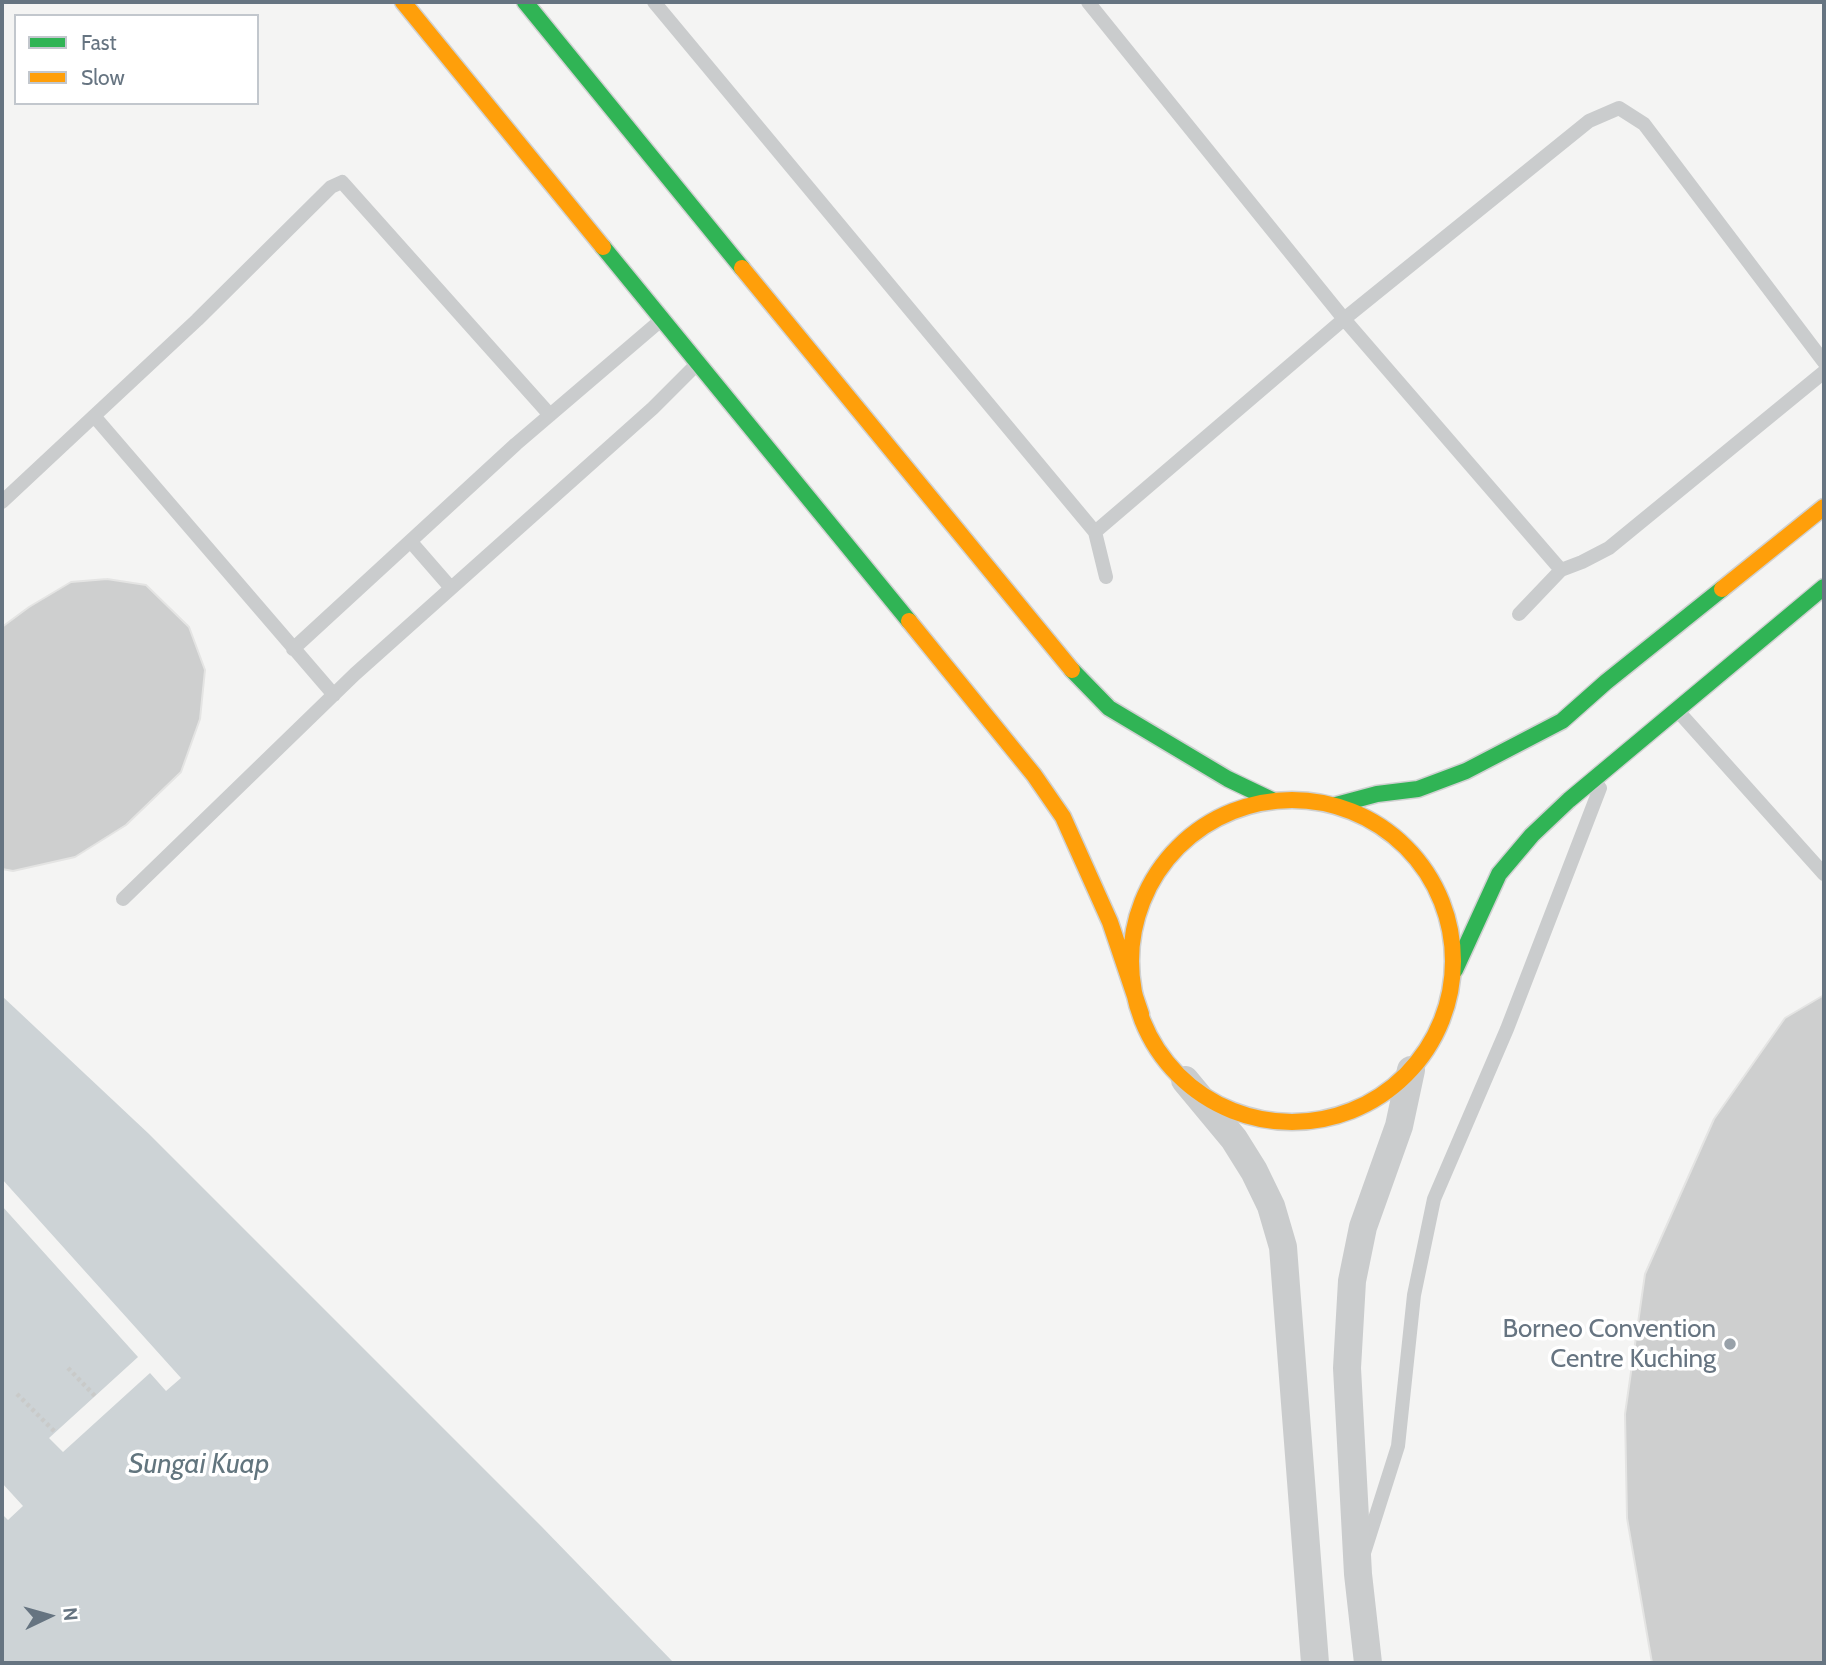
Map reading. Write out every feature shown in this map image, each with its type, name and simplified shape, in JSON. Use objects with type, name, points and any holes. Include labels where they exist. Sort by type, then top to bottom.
[{"type":"main road","points":[[403,2],[1034,775],[1063,817],[1110,922],[1141,1014],[1158,1050],[1185,1080],[1213,1101],[1246,1115],[1282,1122],[1317,1121],[1352,1111],[1384,1094],[1411,1070],[1431,1042],[1445,1010],[1452,975],[1451,938],[1442,902],[1425,869],[1400,841],[1370,819],[1336,805],[1304,799],[1272,800],[1233,810],[1197,830],[1167,859],[1146,893],[1134,933],[1132,974],[1141,1014]]},
{"type":"main road","points":[[525,2],[1066,664],[1109,708],[1217,773],[1272,800]]},
{"type":"main road","points":[[1336,805],[1377,794],[1418,789],[1466,771],[1562,721],[1606,682],[1824,507]]},
{"type":"main road","points":[[1452,975],[1499,874],[1532,835],[1676,709],[1824,587]]},
{"type":"street","points":[[1368,1663],[1358,1574],[1347,1368],[1352,1282],[1363,1227],[1399,1126],[1411,1070]]},
{"type":"street","points":[[1185,1080],[1234,1139],[1254,1171],[1270,1206],[1283,1247],[1315,1663]]},
{"type":"lane","points":[[654,2],[1095,532],[1106,577]]},
{"type":"lane","points":[[1088,2],[1344,319],[1561,570]]},
{"type":"lane","points":[[1095,532],[1344,319],[1589,121],[1619,108],[1644,124],[1824,362]]},
{"type":"lane","points":[[2,502],[331,187],[342,182],[550,415]]},
{"type":"lane","points":[[293,649],[550,415],[663,318]]},
{"type":"lane","points":[[123,899],[334,695],[653,408],[699,362]]},
{"type":"lane","points":[[1519,614],[1561,570],[1609,548],[1824,372]]},
{"type":"lane","points":[[94,416],[334,695]]},
{"type":"lane","points":[[411,542],[451,589]]},
{"type":"lane","points":[[1676,709],[1824,874]]},
{"type":"lane","points":[[1358,1574],[1398,1446],[1414,1295],[1434,1199],[1507,1029],[1608,767]]},
{"type":"path","points":[[68,1368],[95,1396]]},
{"type":"path","points":[[17,1394],[55,1432]]},
{"type":"water","name":"Sungai Kuap","points":[[2,996],[149,1134],[541,1526],[674,1663],[2,1663]]},
{"type":"pier","points":[[2,1179],[181,1378],[166,1391],[150,1373],[63,1452],[49,1438],[138,1357],[2,1206]]},
{"type":"pier","points":[[2,1483],[23,1506],[8,1520],[2,1514]]},
{"type":"building","points":[[107,579],[146,585],[189,627],[205,670],[200,719],[181,772],[126,825],[75,857],[13,871],[2,869],[2,627],[71,582]]},
{"type":"building","name":"Borneo Convention Centre Kuching","points":[[1824,995],[1824,1663],[1652,1663],[1627,1518],[1625,1414],[1645,1274],[1714,1119],[1785,1018]]},
{"type":"traffic: fast","points":[[525,2],[742,268]]},
{"type":"traffic: fast","points":[[603,247],[909,621]]},
{"type":"traffic: fast","points":[[1455,970],[1499,874],[1532,835],[1569,800],[1824,587]]},
{"type":"traffic: fast","points":[[1336,805],[1377,794],[1418,789],[1466,771],[1562,721],[1722,589]]},
{"type":"traffic: fast","points":[[1072,670],[1109,708],[1228,779],[1272,800]]},
{"type":"traffic: slow","points":[[403,2],[603,247]]},
{"type":"traffic: slow","points":[[742,268],[1072,670]]},
{"type":"traffic: slow","points":[[1722,589],[1824,507]]},
{"type":"traffic: slow","points":[[909,621],[1034,775],[1063,817],[1110,922],[1141,1014]]},
{"type":"traffic: slow","points":[[1292,800],[1339,807],[1368,819],[1406,847],[1434,885],[1446,914],[1453,961],[1446,1008],[1434,1037],[1406,1075],[1368,1103],[1339,1115],[1292,1122],[1245,1115],[1216,1103],[1178,1075],[1150,1037],[1138,1008],[1131,961],[1138,914],[1150,885],[1178,847],[1216,819],[1245,807],[1292,800]]},
{"type":"place","name":"Borneo Convention Centre Kuching","points":[[1730,1344]]}]
